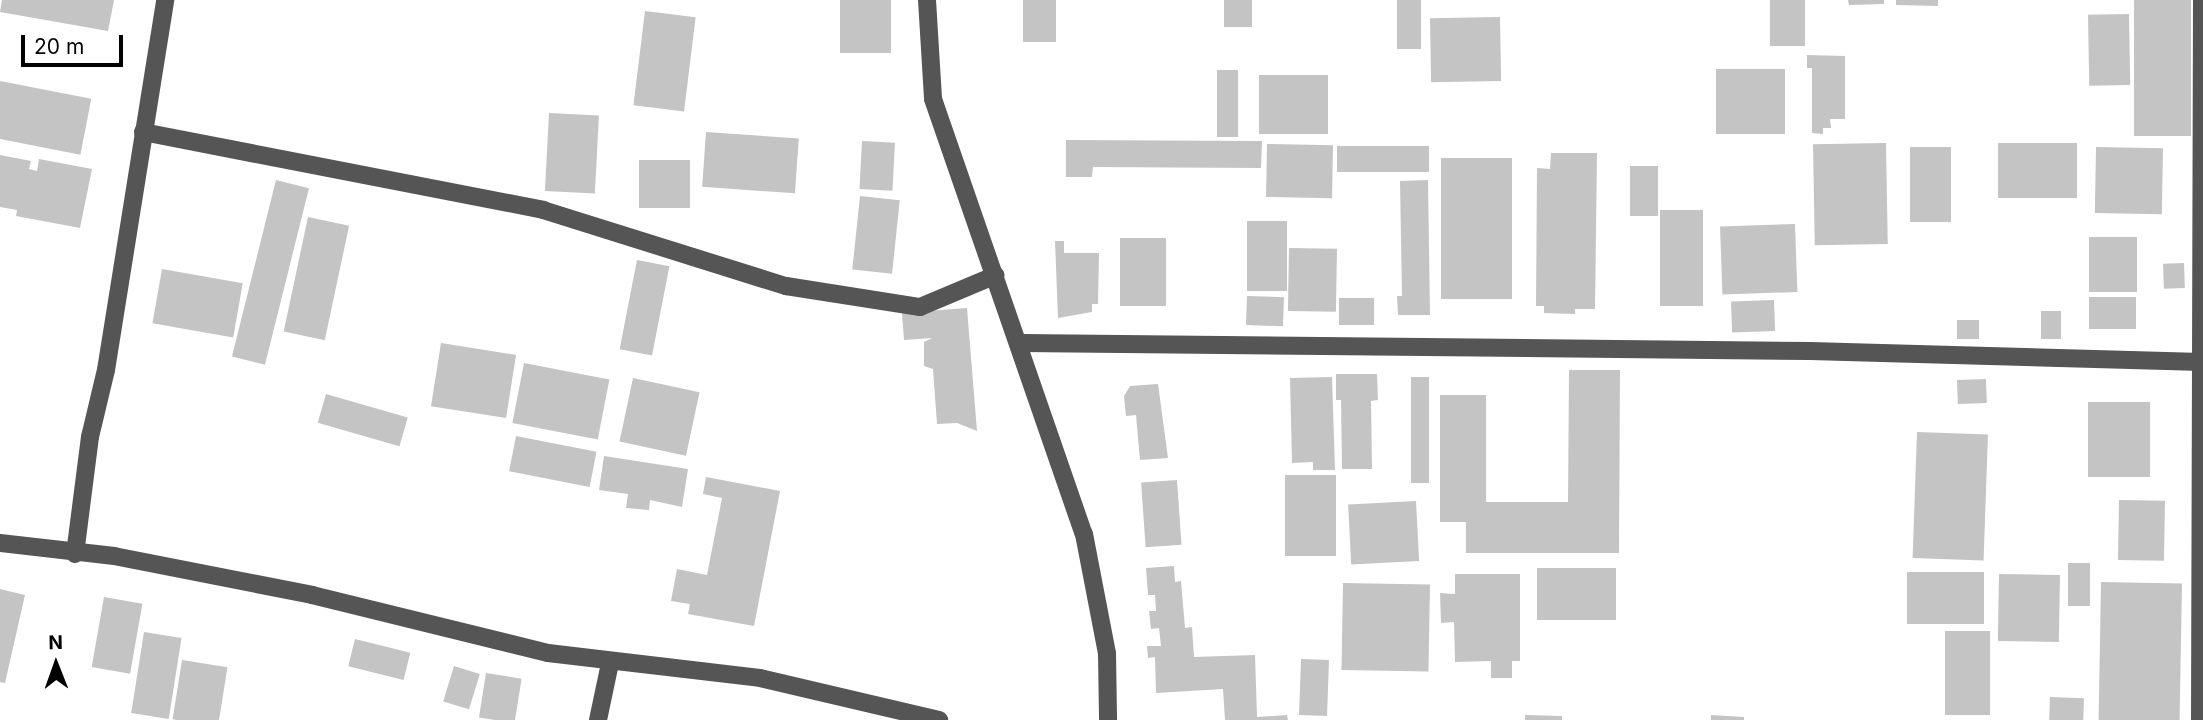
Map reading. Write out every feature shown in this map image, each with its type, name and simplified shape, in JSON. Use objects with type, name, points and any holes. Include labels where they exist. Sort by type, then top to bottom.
[{"type":"street","points":[[75,554],[90,438],[106,370],[164,0]]},
{"type":"street","points":[[927,0],[933,99],[1021,343],[1084,534],[1107,653],[1108,720]]},
{"type":"street","points":[[2200,720],[2202,0]]},
{"type":"street","points":[[143,132],[543,210],[786,286],[920,307],[996,275]]},
{"type":"street","points":[[1021,343],[1810,351],[2202,362]]},
{"type":"street","points":[[0,543],[75,554],[114,556],[312,595],[548,653],[610,663],[760,678],[939,720]]},
{"type":"street","points":[[598,720],[610,663]]},
{"type":"building","points":[[2,0],[114,0],[108,31],[0,12]]},
{"type":"building","points":[[840,0],[891,0],[891,53],[840,53]]},
{"type":"building","points":[[1023,0],[1056,0],[1056,42],[1023,42]]},
{"type":"building","points":[[1224,0],[1252,0],[1252,27],[1224,27]]},
{"type":"building","points":[[1397,0],[1421,0],[1421,49],[1397,49]]},
{"type":"building","points":[[1770,0],[1805,0],[1805,46],[1770,46]]},
{"type":"building","points":[[1848,0],[1884,0],[1884,4],[1849,5]]},
{"type":"building","points":[[1896,0],[1938,0],[1938,6],[1896,5]]},
{"type":"building","points":[[2134,0],[2191,0],[2191,136],[2134,136]]},
{"type":"building","points":[[645,11],[696,17],[684,112],[633,105]]},
{"type":"building","points":[[2129,14],[2130,85],[2089,86],[2088,15]]},
{"type":"building","points":[[1500,17],[1501,81],[1431,82],[1430,18]]},
{"type":"building","points":[[1807,55],[1845,56],[1845,119],[1830,119],[1831,128],[1823,128],[1823,134],[1812,133],[1812,68],[1807,68]]},
{"type":"building","points":[[1716,69],[1785,69],[1785,134],[1716,134]]},
{"type":"building","points":[[1217,70],[1238,70],[1238,137],[1217,137]]},
{"type":"building","points":[[1259,75],[1328,75],[1328,134],[1259,134]]},
{"type":"building","points":[[0,81],[91,99],[80,155],[0,139]]},
{"type":"building","points":[[549,113],[599,116],[595,194],[545,191]]},
{"type":"building","points":[[706,132],[799,138],[795,193],[702,187]]},
{"type":"building","points":[[1066,140],[1262,141],[1261,168],[1093,167],[1092,177],[1066,177]]},
{"type":"building","points":[[862,141],[895,143],[892,191],[859,189]]},
{"type":"building","points":[[1886,143],[1888,244],[1815,245],[1813,144]]},
{"type":"building","points":[[1998,143],[2077,143],[2077,198],[1998,198]]},
{"type":"building","points":[[1267,144],[1333,145],[1332,198],[1266,197]]},
{"type":"building","points":[[1337,146],[1429,146],[1429,172],[1337,172]]},
{"type":"building","points":[[1910,147],[1951,147],[1951,222],[1910,222]]},
{"type":"building","points":[[2096,147],[2163,148],[2162,214],[2095,213]]},
{"type":"building","points":[[1551,153],[1597,153],[1595,309],[1575,309],[1575,314],[1544,313],[1544,306],[1536,306],[1537,168],[1550,169]]},
{"type":"building","points":[[0,155],[31,161],[29,169],[37,171],[39,159],[92,169],[80,228],[16,216],[17,210],[0,207]]},
{"type":"building","points":[[1441,158],[1512,158],[1512,299],[1441,299]]},
{"type":"building","points":[[639,160],[690,160],[690,208],[639,208]]},
{"type":"building","points":[[1630,166],[1658,166],[1658,216],[1630,216]]},
{"type":"building","points":[[276,180],[309,188],[265,365],[232,357]]},
{"type":"building","points":[[1428,180],[1430,315],[1398,315],[1397,296],[1402,296],[1400,181]]},
{"type":"building","points":[[860,196],[900,200],[892,274],[852,270]]},
{"type":"building","points":[[1660,210],[1703,210],[1703,306],[1660,306]]},
{"type":"building","points":[[308,217],[349,226],[325,340],[284,331]]},
{"type":"building","points":[[1247,221],[1287,221],[1287,291],[1247,291]]},
{"type":"building","points":[[1795,224],[1797,292],[1722,295],[1720,227]]},
{"type":"building","points":[[2089,237],[2137,237],[2137,292],[2089,292]]},
{"type":"building","points":[[1120,238],[1166,238],[1166,306],[1120,306]]},
{"type":"building","points":[[1055,241],[1064,241],[1064,253],[1099,253],[1098,304],[1092,304],[1092,312],[1058,318]]},
{"type":"building","points":[[1289,248],[1337,249],[1336,312],[1288,311]]},
{"type":"building","points":[[637,260],[669,266],[652,356],[620,349]]},
{"type":"building","points":[[2184,263],[2185,288],[2164,289],[2163,264]]},
{"type":"building","points":[[162,269],[243,283],[233,337],[152,323]]},
{"type":"building","points":[[1247,296],[1284,297],[1283,326],[1246,325]]},
{"type":"building","points":[[2089,297],[2136,297],[2136,329],[2089,329]]},
{"type":"building","points":[[1339,298],[1374,298],[1374,325],[1339,325]]},
{"type":"building","points":[[1774,300],[1775,331],[1732,332],[1731,302]]},
{"type":"building","points":[[967,308],[977,431],[957,423],[937,424],[933,369],[924,366],[924,342],[932,338],[904,340],[902,313]]},
{"type":"building","points":[[2041,311],[2061,311],[2061,339],[2041,339]]},
{"type":"building","points":[[1957,320],[1979,320],[1979,339],[1957,339]]},
{"type":"building","points":[[441,343],[516,355],[506,418],[431,406]]},
{"type":"building","points":[[524,363],[609,380],[598,439],[512,423]]},
{"type":"building","points":[[1569,370],[1620,370],[1619,553],[1466,553],[1466,522],[1440,522],[1440,395],[1486,395],[1486,502],[1568,502]]},
{"type":"building","points":[[1336,374],[1377,374],[1378,400],[1371,401],[1372,469],[1342,469],[1341,400],[1336,400]]},
{"type":"building","points":[[1332,377],[1335,470],[1313,470],[1313,462],[1292,463],[1290,378]]},
{"type":"building","points":[[1411,377],[1429,377],[1429,483],[1411,483]]},
{"type":"building","points":[[633,378],[700,392],[686,456],[619,442]]},
{"type":"building","points":[[1986,379],[1987,403],[1958,404],[1957,380]]},
{"type":"building","points":[[1158,384],[1168,458],[1140,460],[1136,415],[1126,416],[1124,396],[1130,386]]},
{"type":"building","points":[[326,394],[408,417],[399,446],[318,423]]},
{"type":"building","points":[[2088,402],[2150,402],[2150,477],[2088,477]]},
{"type":"building","points":[[1917,432],[1988,434],[1984,560],[1913,558]]},
{"type":"building","points":[[516,436],[596,452],[590,487],[509,471]]},
{"type":"building","points":[[604,456],[688,469],[682,507],[650,500],[649,510],[626,508],[628,494],[599,490]]},
{"type":"building","points":[[1285,475],[1336,475],[1336,556],[1285,556]]},
{"type":"building","points":[[706,477],[780,491],[754,626],[688,614],[690,604],[671,601],[677,569],[707,575],[722,498],[703,494]]},
{"type":"building","points":[[1177,480],[1182,545],[1146,547],[1141,483]]},
{"type":"building","points":[[2119,500],[2165,501],[2164,561],[2118,560]]},
{"type":"building","points":[[1416,501],[1419,561],[1351,564],[1348,505]]},
{"type":"building","points":[[2068,563],[2090,563],[2090,606],[2068,606]]},
{"type":"building","points":[[1174,566],[1175,582],[1181,581],[1185,628],[1192,627],[1194,657],[1255,655],[1257,717],[1287,715],[1288,720],[1225,720],[1223,689],[1156,693],[1155,657],[1148,658],[1147,646],[1161,646],[1159,628],[1151,629],[1149,611],[1156,611],[1155,595],[1148,595],[1146,568]]},
{"type":"building","points":[[1537,568],[1616,568],[1616,620],[1537,620]]},
{"type":"building","points":[[1907,572],[1984,572],[1984,624],[1907,624]]},
{"type":"building","points":[[1455,574],[1520,574],[1520,661],[1512,661],[1512,678],[1491,678],[1491,661],[1455,662],[1454,622],[1441,623],[1440,593],[1455,594]]},
{"type":"building","points":[[1999,574],[2060,575],[2059,642],[1998,641]]},
{"type":"building","points":[[2101,582],[2182,583],[2180,720],[2099,720]]},
{"type":"building","points":[[1343,583],[1430,585],[1428,672],[1341,670]]},
{"type":"building","points":[[0,589],[25,595],[5,683],[0,682]]},
{"type":"building","points":[[104,597],[142,604],[130,674],[92,667]]},
{"type":"building","points":[[1945,631],[1990,631],[1990,715],[1945,715]]},
{"type":"building","points":[[144,632],[182,638],[169,719],[131,713]]},
{"type":"building","points":[[355,639],[410,653],[404,680],[348,666]]},
{"type":"building","points":[[1301,659],[1329,660],[1327,716],[1299,715]]},
{"type":"building","points":[[182,660],[227,667],[219,720],[173,719]]},
{"type":"building","points":[[454,666],[480,674],[469,709],[443,701]]},
{"type":"building","points":[[486,673],[522,679],[515,720],[479,717]]},
{"type":"building","points":[[2050,697],[2084,698],[2083,720],[2049,720]]},
{"type":"building","points":[[1525,715],[1562,716],[1562,720],[1525,720]]},
{"type":"building","points":[[1711,715],[1744,717],[1744,720],[1711,720]]}]
